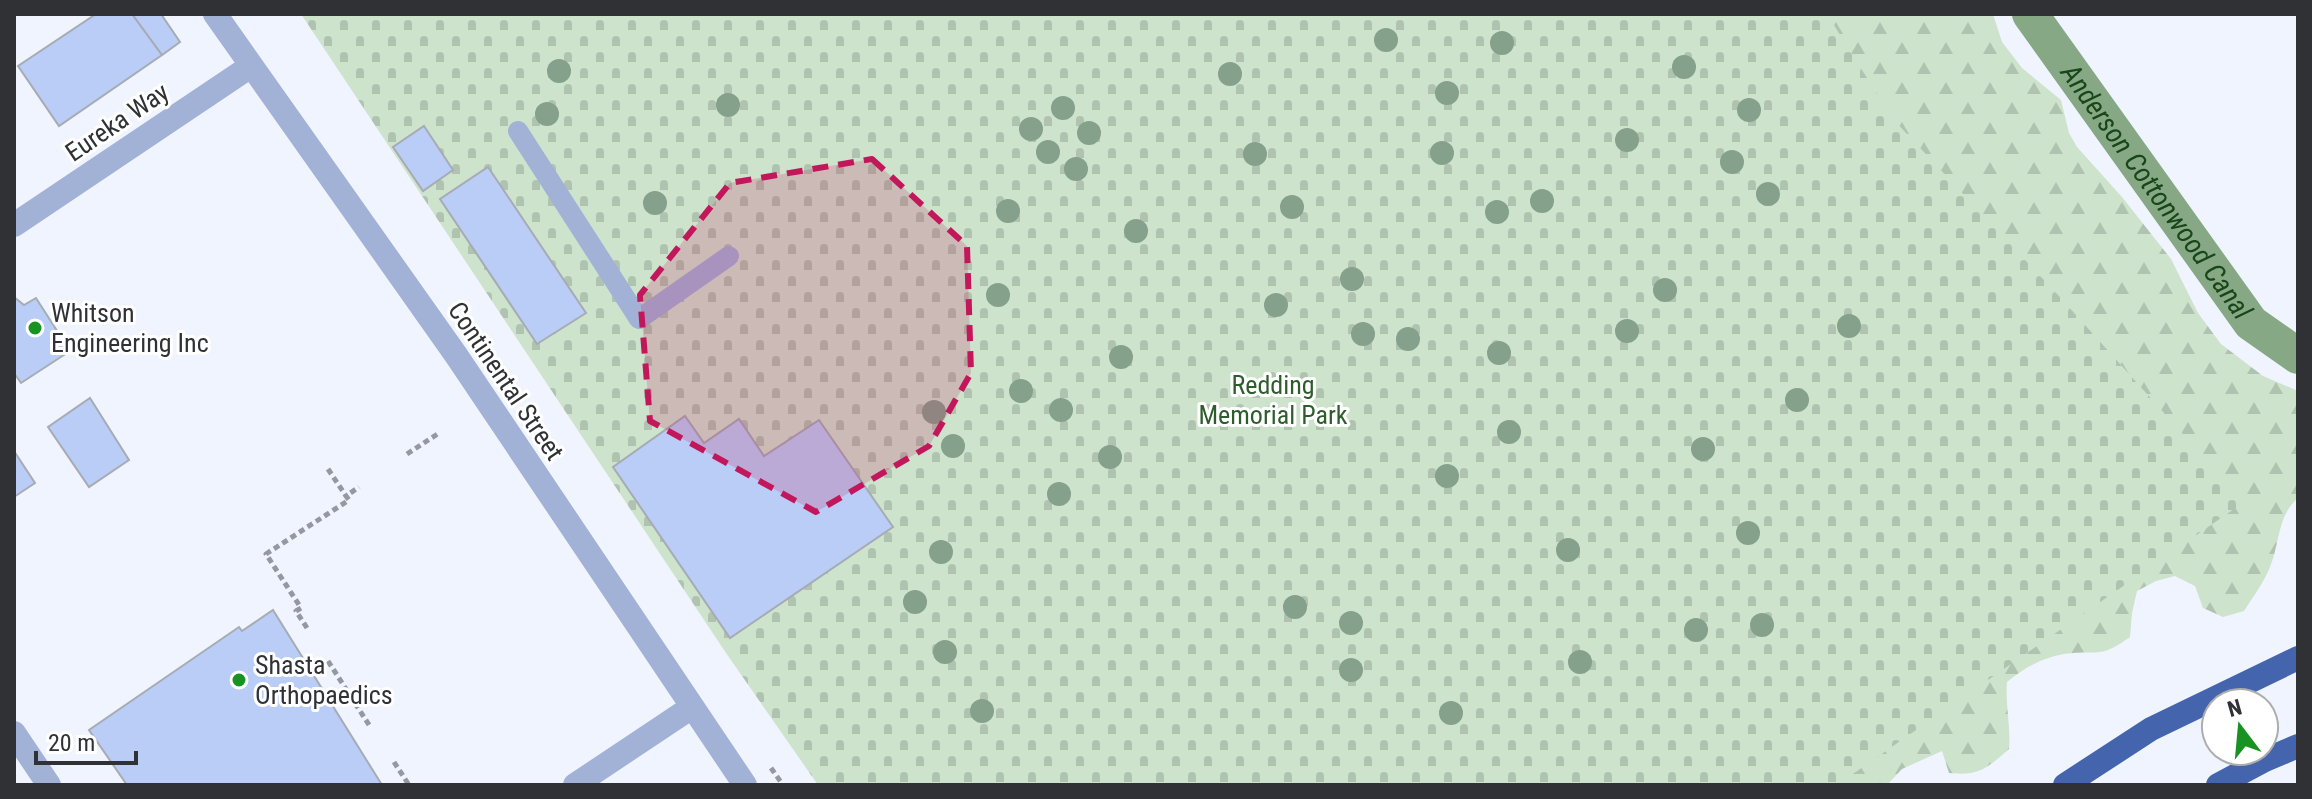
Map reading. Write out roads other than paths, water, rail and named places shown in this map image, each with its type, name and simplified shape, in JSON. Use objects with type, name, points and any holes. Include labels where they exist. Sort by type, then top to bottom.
[{"type":"highway","points":[[2065,785],[2151,729],[2298,658]]},
{"type":"highway","points":[[2218,785],[2298,746]]},
{"type":"street","name":"Continental Street","points":[[215,14],[456,355],[745,785]]},
{"type":"street","name":"Eureka Way","points":[[15,223],[251,66]]},
{"type":"street","points":[[575,785],[692,707]]},
{"type":"street","points":[[14,733],[49,785]]},
{"type":"lane","points":[[518,131],[639,319],[729,256]]},
{"type":"waterway","name":"Anderson Cottonwood Canal","points":[[2030,14],[2251,323],[2298,356]]},
{"type":"place","name":"Whitson Engineering Inc","points":[[35,328]]},
{"type":"place","name":"Shasta Orthopaedics","points":[[239,680]]},
{"type":"park label","name":"Redding Memorial Park","points":[[1273,400]]}]
